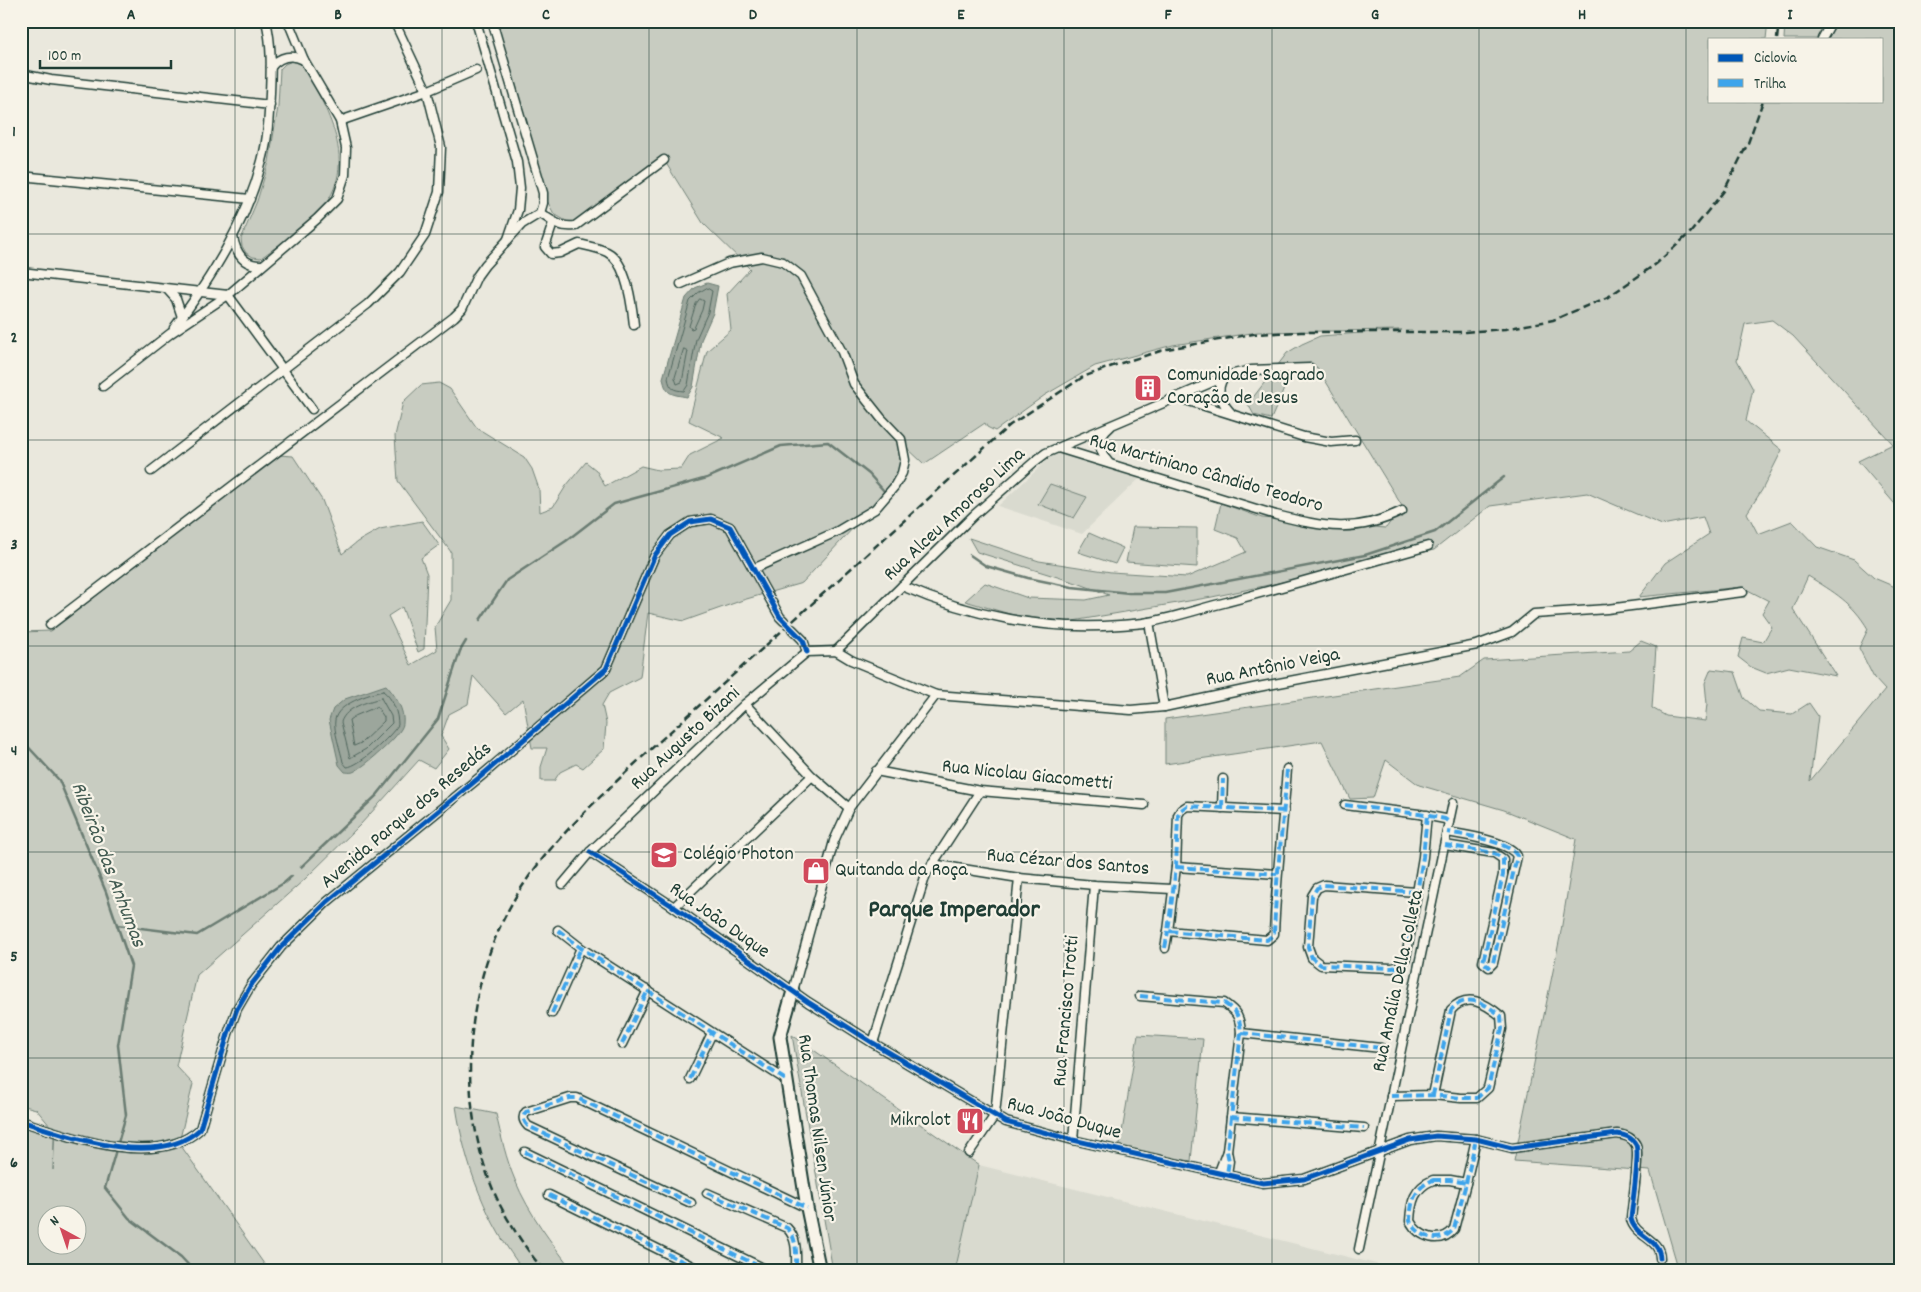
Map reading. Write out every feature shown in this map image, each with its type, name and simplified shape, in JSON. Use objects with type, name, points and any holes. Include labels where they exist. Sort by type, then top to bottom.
[{"type":"street","points":[[170,333],[200,292],[233,237],[250,199],[263,160],[270,104],[271,67],[270,34],[266,21]]},
{"type":"street","points":[[103,386],[170,333],[228,295],[317,219],[337,199],[345,175],[346,157],[340,121],[304,60],[288,21]]},
{"type":"street","points":[[151,471],[368,304],[400,272],[425,235],[439,192],[441,148],[427,91],[394,21]]},
{"type":"street","points":[[476,21],[517,162],[520,188],[518,210],[507,242]]},
{"type":"street","points":[[50,625],[454,317],[462,309],[485,265],[522,224],[540,213],[543,193],[492,21]]},
{"type":"street","points":[[1823,38],[1832,21]]},
{"type":"street","points":[[271,67],[278,60],[286,57],[296,56],[304,60]]},
{"type":"street","points":[[340,121],[427,91],[476,70]]},
{"type":"street","points":[[21,74],[51,80],[270,104]]},
{"type":"street","points":[[540,213],[553,223],[564,227],[575,226],[664,160]]},
{"type":"street","points":[[21,176],[250,199]]},
{"type":"street","points":[[553,223],[545,247],[552,254],[580,244],[608,252],[620,266],[630,296],[634,324]]},
{"type":"street","points":[[233,237],[236,249],[242,259],[252,264],[262,265]]},
{"type":"street","points":[[681,284],[729,262],[762,257],[783,262],[801,276],[842,352],[854,384],[881,418],[901,439],[905,460],[902,473],[875,509],[836,532],[753,569]]},
{"type":"street","points":[[21,272],[228,295],[312,409]]},
{"type":"street","points":[[167,288],[176,299],[182,317]]},
{"type":"street","name":"Rua Alceu Amoroso Lima","points":[[836,651],[974,516],[1046,453],[1224,377],[1252,370],[1310,368]]},
{"type":"street","points":[[1224,377],[1220,382],[1220,396],[1223,404],[1232,414]]},
{"type":"street","points":[[1176,397],[1304,436],[1331,442],[1355,440]]},
{"type":"street","points":[[1109,463],[1100,449],[1104,432],[1112,425]]},
{"type":"street","name":"Rua Martiniano Cândido Teodoro","points":[[1058,448],[1276,515],[1330,526],[1366,524],[1384,520],[1402,511]]},
{"type":"street","name":"Avenida Parque dos Resedás","points":[[21,1121],[80,1140],[145,1148],[178,1143],[192,1136],[200,1129],[237,1009],[251,986],[281,947],[345,887],[480,777],[522,739],[606,669],[655,555],[670,535],[690,522],[711,519],[730,527],[784,621]]},
{"type":"street","points":[[902,586],[933,600],[1014,620],[1064,626],[1106,626],[1149,622],[1284,587],[1428,546]]},
{"type":"street","name":"Rua Antônio Veiga","points":[[836,651],[851,660],[936,695],[1131,710],[1164,707],[1258,686],[1477,645],[1512,632],[1534,614],[1607,609],[1744,592]]},
{"type":"street","points":[[1149,622],[1164,707]]},
{"type":"street","points":[[792,630],[803,640],[807,652],[836,651]]},
{"type":"street","name":"Rua Augusto Bizani","points":[[563,884],[590,852],[745,704],[807,652]]},
{"type":"street","points":[[793,991],[834,841],[849,808],[936,695]]},
{"type":"street","points":[[745,704],[812,776],[849,808]]},
{"type":"street","points":[[1168,931],[1267,940],[1274,934],[1277,874],[1287,769]]},
{"type":"street","name":"Rua Nicolau Giacometti","points":[[876,771],[980,791],[1144,805]]},
{"type":"street","points":[[674,907],[812,776]]},
{"type":"street","points":[[1222,808],[1223,779]]},
{"type":"street","points":[[873,1043],[926,874],[980,791]]},
{"type":"street","name":"Rua Amália Della Colleta","points":[[1359,1249],[1453,803]]},
{"type":"street","points":[[1346,805],[1427,815],[1445,819],[1448,822]]},
{"type":"street","points":[[1165,948],[1176,868],[1178,815],[1181,810],[1188,806],[1284,811]]},
{"type":"street","points":[[1416,892],[1324,885],[1317,888],[1312,896],[1308,947],[1312,958],[1321,965],[1392,968],[1401,966],[1406,958],[1423,857],[1427,815]]},
{"type":"street","points":[[1444,845],[1494,853],[1503,859],[1504,875],[1483,962],[1488,967],[1493,963],[1516,856],[1514,851],[1503,845],[1447,832]]},
{"type":"street","name":"Rua João Duque","points":[[590,852],[674,907],[793,991],[873,1043],[1006,1122],[1073,1140],[1263,1183],[1304,1179],[1410,1140],[1436,1136],[1476,1139],[1506,1147],[1523,1148],[1624,1134],[1631,1138],[1637,1150],[1632,1225],[1657,1246],[1660,1258]]},
{"type":"street","name":"Rua Cézar dos Santos","points":[[932,864],[1019,878],[1094,885],[1172,889]]},
{"type":"street","points":[[1176,868],[1277,874]]},
{"type":"street","points":[[969,1153],[994,1115],[1019,878]]},
{"type":"street","name":"Rua Francisco Trotti","points":[[1073,1140],[1094,885]]},
{"type":"street","points":[[558,930],[582,948],[786,1080]]},
{"type":"street","points":[[552,1013],[582,948]]},
{"type":"street","points":[[622,1044],[648,990]]},
{"type":"street","name":"Rua Thomas Nilsen Júnior","points":[[793,991],[780,1037],[807,1208],[820,1271]]},
{"type":"street","points":[[1140,996],[1224,1003],[1235,1011],[1240,1022],[1241,1033],[1227,1151],[1229,1161],[1223,1173]]},
{"type":"street","points":[[1391,1096],[1433,1095],[1477,1098],[1488,1088],[1502,1029],[1501,1016],[1488,1006],[1470,1000],[1462,1001],[1451,1010],[1433,1095]]},
{"type":"street","points":[[690,1079],[712,1032]]},
{"type":"street","points":[[1241,1033],[1381,1048]]},
{"type":"street","points":[[691,1203],[528,1126],[523,1120],[523,1116],[526,1112],[570,1098],[577,1098],[807,1208]]},
{"type":"street","points":[[1231,1117],[1364,1128]]},
{"type":"street","points":[[1466,1183],[1450,1180],[1433,1180],[1420,1186],[1412,1203],[1410,1221],[1414,1228],[1419,1233],[1436,1239],[1450,1234],[1456,1223],[1466,1183],[1476,1139]]},
{"type":"street","points":[[525,1152],[769,1271]]},
{"type":"street","points":[[707,1193],[787,1228],[793,1234],[795,1242],[796,1271]]},
{"type":"street","points":[[548,1195],[702,1271]]},
{"type":"shaded area","points":[[492,21],[1768,21],[1766,38],[1708,38],[1708,102],[1884,102],[1884,38],[1784,38],[1785,21],[1900,21],[1900,510],[1858,461],[1893,444],[1793,336],[1772,320],[1745,324],[1737,360],[1753,389],[1746,421],[1782,450],[1762,490],[1747,513],[1758,534],[1792,521],[1817,547],[1854,560],[1874,578],[1900,589],[1900,1271],[1679,1271],[1650,1171],[1514,1161],[1560,937],[1576,839],[1504,810],[1419,785],[1386,760],[1373,798],[1350,799],[1322,741],[1165,764],[1165,719],[1460,677],[1484,660],[1629,651],[1641,641],[1656,647],[1652,708],[1666,716],[1705,721],[1707,704],[1705,683],[1711,669],[1735,672],[1744,698],[1759,711],[1792,714],[1809,703],[1818,716],[1810,781],[1885,690],[1874,678],[1859,648],[1868,629],[1856,612],[1834,593],[1808,576],[1793,609],[1836,676],[1789,667],[1766,673],[1751,667],[1738,657],[1743,638],[1763,642],[1772,627],[1762,613],[1769,601],[1742,587],[1639,597],[1665,563],[1709,534],[1703,517],[1662,525],[1587,493],[1490,506],[1434,550],[1212,597],[1067,622],[1013,615],[965,601],[985,583],[1028,598],[1086,600],[1109,595],[977,552],[969,538],[1039,561],[1111,572],[1187,577],[1246,552],[1238,538],[1215,529],[1221,503],[1262,518],[1386,528],[1402,506],[1317,367],[1290,375],[1271,419],[1254,415],[1248,404],[1287,353],[1302,344],[1320,336],[1402,330],[1258,332],[1173,345],[1095,366],[1045,395],[995,431],[987,427],[985,423],[924,464],[903,444],[903,462],[894,484],[802,583],[743,600],[684,621],[648,613],[640,677],[609,693],[602,705],[606,723],[604,749],[583,768],[576,764],[560,772],[554,781],[541,781],[541,767],[547,748],[532,748],[523,699],[506,713],[473,676],[468,704],[449,714],[441,736],[449,749],[434,768],[419,760],[360,825],[305,879],[197,975],[176,1066],[193,1084],[179,1143],[269,1271],[21,1271],[21,1126],[54,1136],[53,1170],[55,1132],[36,1109],[21,1105],[21,632],[51,631],[278,455],[293,456],[322,500],[342,554],[357,542],[380,529],[422,521],[439,545],[421,558],[427,574],[424,649],[418,652],[402,607],[388,616],[411,665],[437,650],[435,627],[451,600],[451,552],[398,481],[395,436],[403,402],[421,385],[439,383],[450,389],[477,428],[524,457],[532,469],[539,489],[540,512],[553,507],[566,486],[586,462],[596,470],[605,486],[641,466],[658,470],[681,469],[690,455],[724,438],[689,421],[707,351],[731,330],[727,294],[750,269],[703,223],[664,160],[575,226],[554,214],[543,193]]},
{"type":"shaded area","points":[[292,61],[299,62],[304,66],[331,122],[337,141],[339,160],[337,179],[329,198],[309,223],[261,258],[253,257],[246,253],[241,239],[257,201],[269,162],[278,107],[280,69]]},
{"type":"shaded area","points":[[1056,452],[1141,477],[1082,534],[998,506]]},
{"type":"shaded area","points":[[1050,484],[1087,497],[1074,518],[1038,504]]},
{"type":"shaded area","points":[[1133,527],[1197,528],[1197,567],[1126,562]]},
{"type":"shaded area","points":[[1089,533],[1123,548],[1115,564],[1078,552]]},
{"type":"shaded area","points":[[792,1035],[979,1165],[955,1271],[833,1271]]},
{"type":"shaded area","points":[[1138,1035],[1203,1039],[1191,1161],[1119,1150]]},
{"type":"shaded area","points":[[456,1106],[496,1114],[506,1156],[521,1192],[541,1227],[573,1271],[524,1271],[499,1233],[479,1193],[465,1150]]},
{"type":"shaded area","points":[[979,1165],[1404,1271],[955,1271]]},
{"type":"water","points":[[707,283],[718,286],[713,313],[701,340],[693,387],[687,397],[673,394],[666,388],[663,378],[686,298],[695,288]]},
{"type":"water","points":[[386,685],[401,708],[403,724],[401,729],[381,751],[365,764],[353,772],[345,772],[339,765],[329,720],[333,709],[345,699]]},
{"type":"waterway","points":[[480,620],[507,580],[566,541],[614,504],[707,478],[781,446],[828,442],[869,474],[884,491]]},
{"type":"waterway","points":[[970,555],[986,566],[1028,578],[1072,587],[1129,593],[1165,593],[1365,555],[1435,532],[1504,477]]},
{"type":"waterway","points":[[301,867],[377,795],[438,719],[460,651],[466,641]]},
{"type":"waterway","name":"Ribeirão das Anhumas","points":[[21,739],[59,780],[106,892],[131,966],[118,1045],[126,1115],[105,1188],[129,1218],[181,1257],[194,1271]]},
{"type":"waterway","points":[[117,925],[197,935],[284,883],[292,876]]},
{"type":"railway","points":[[1777,38],[1779,21]]},
{"type":"railway","points":[[544,1271],[520,1239],[505,1214],[485,1168],[475,1128],[471,1088],[471,1046],[476,1006],[485,966],[500,928],[518,893],[559,839],[607,790],[1010,425],[1083,377],[1167,349],[1253,334],[1301,332],[1464,332],[1505,329],[1553,320],[1608,297],[1656,264],[1691,232],[1724,191],[1748,143],[1763,102]]},
{"type":"marked path","points":[[1284,811],[1187,806],[1181,810],[1178,815],[1176,867],[1168,931],[1267,940],[1274,934],[1276,893],[1280,852],[1282,831],[1284,810],[1287,769]]},
{"type":"marked path","points":[[1222,808],[1223,779]]},
{"type":"marked path","points":[[1345,805],[1419,814],[1445,819],[1449,822]]},
{"type":"marked path","points":[[1416,892],[1324,885],[1317,888],[1312,896],[1308,947],[1312,958],[1321,965],[1392,968],[1401,966],[1406,958],[1423,857],[1427,815]]},
{"type":"marked path","points":[[1445,845],[1494,853],[1503,859],[1503,875],[1483,962],[1489,967],[1493,963],[1517,856],[1505,846],[1447,832]]},
{"type":"marked path","points":[[1176,867],[1277,874]]},
{"type":"marked path","points":[[558,930],[581,948],[786,1080]]},
{"type":"marked path","points":[[1165,948],[1168,931]]},
{"type":"marked path","points":[[552,1013],[581,948]]},
{"type":"marked path","points":[[622,1044],[648,990]]},
{"type":"marked path","points":[[1140,996],[1224,1003],[1237,1015],[1241,1033],[1227,1151],[1229,1161],[1227,1174]]},
{"type":"marked path","points":[[1391,1096],[1433,1095],[1477,1098],[1488,1088],[1502,1029],[1501,1016],[1489,1007],[1476,1001],[1470,1001],[1463,1002],[1451,1010],[1433,1095]]},
{"type":"marked path","points":[[690,1079],[712,1033]]},
{"type":"marked path","points":[[1241,1033],[1381,1048]]},
{"type":"marked path","points":[[691,1203],[528,1126],[524,1119],[526,1112],[570,1098],[577,1098],[807,1208]]},
{"type":"marked path","points":[[1231,1117],[1364,1128]]},
{"type":"marked path","points":[[1466,1183],[1476,1139]]},
{"type":"marked path","points":[[525,1152],[769,1271]]},
{"type":"marked path","points":[[1433,1180],[1450,1180],[1466,1183],[1454,1229],[1449,1234],[1437,1238],[1419,1232],[1410,1221],[1411,1208],[1415,1196],[1422,1187],[1433,1180]]},
{"type":"marked path","points":[[707,1193],[787,1228],[795,1242],[796,1271]]},
{"type":"marked path","points":[[549,1195],[702,1271]]},
{"type":"cycle path","points":[[21,1121],[88,1141],[137,1148],[161,1147],[182,1141],[200,1129],[237,1009],[251,985],[281,947],[327,902],[480,777],[606,669],[655,555],[670,535],[690,522],[711,519],[730,527],[780,617],[803,640],[807,652]]},
{"type":"cycle path","points":[[590,852],[674,907],[808,1002],[1006,1122],[1073,1140],[1263,1183],[1304,1179],[1410,1140],[1436,1136],[1476,1139],[1512,1148],[1617,1134],[1623,1135],[1632,1140],[1636,1145],[1637,1151],[1631,1219],[1637,1230],[1656,1246],[1660,1258]]},
{"type":"place","name":"Comunidade Sagrado Coração de Jesus","points":[[1148,388]]},
{"type":"place","name":"Colégio Photon","points":[[664,855]]},
{"type":"place","name":"Quitanda da Roça","points":[[816,871]]},
{"type":"place","name":"Mikrolot","points":[[970,1121]]},
{"type":"district","name":"Parque Imperador","points":[[954,911]]}]
